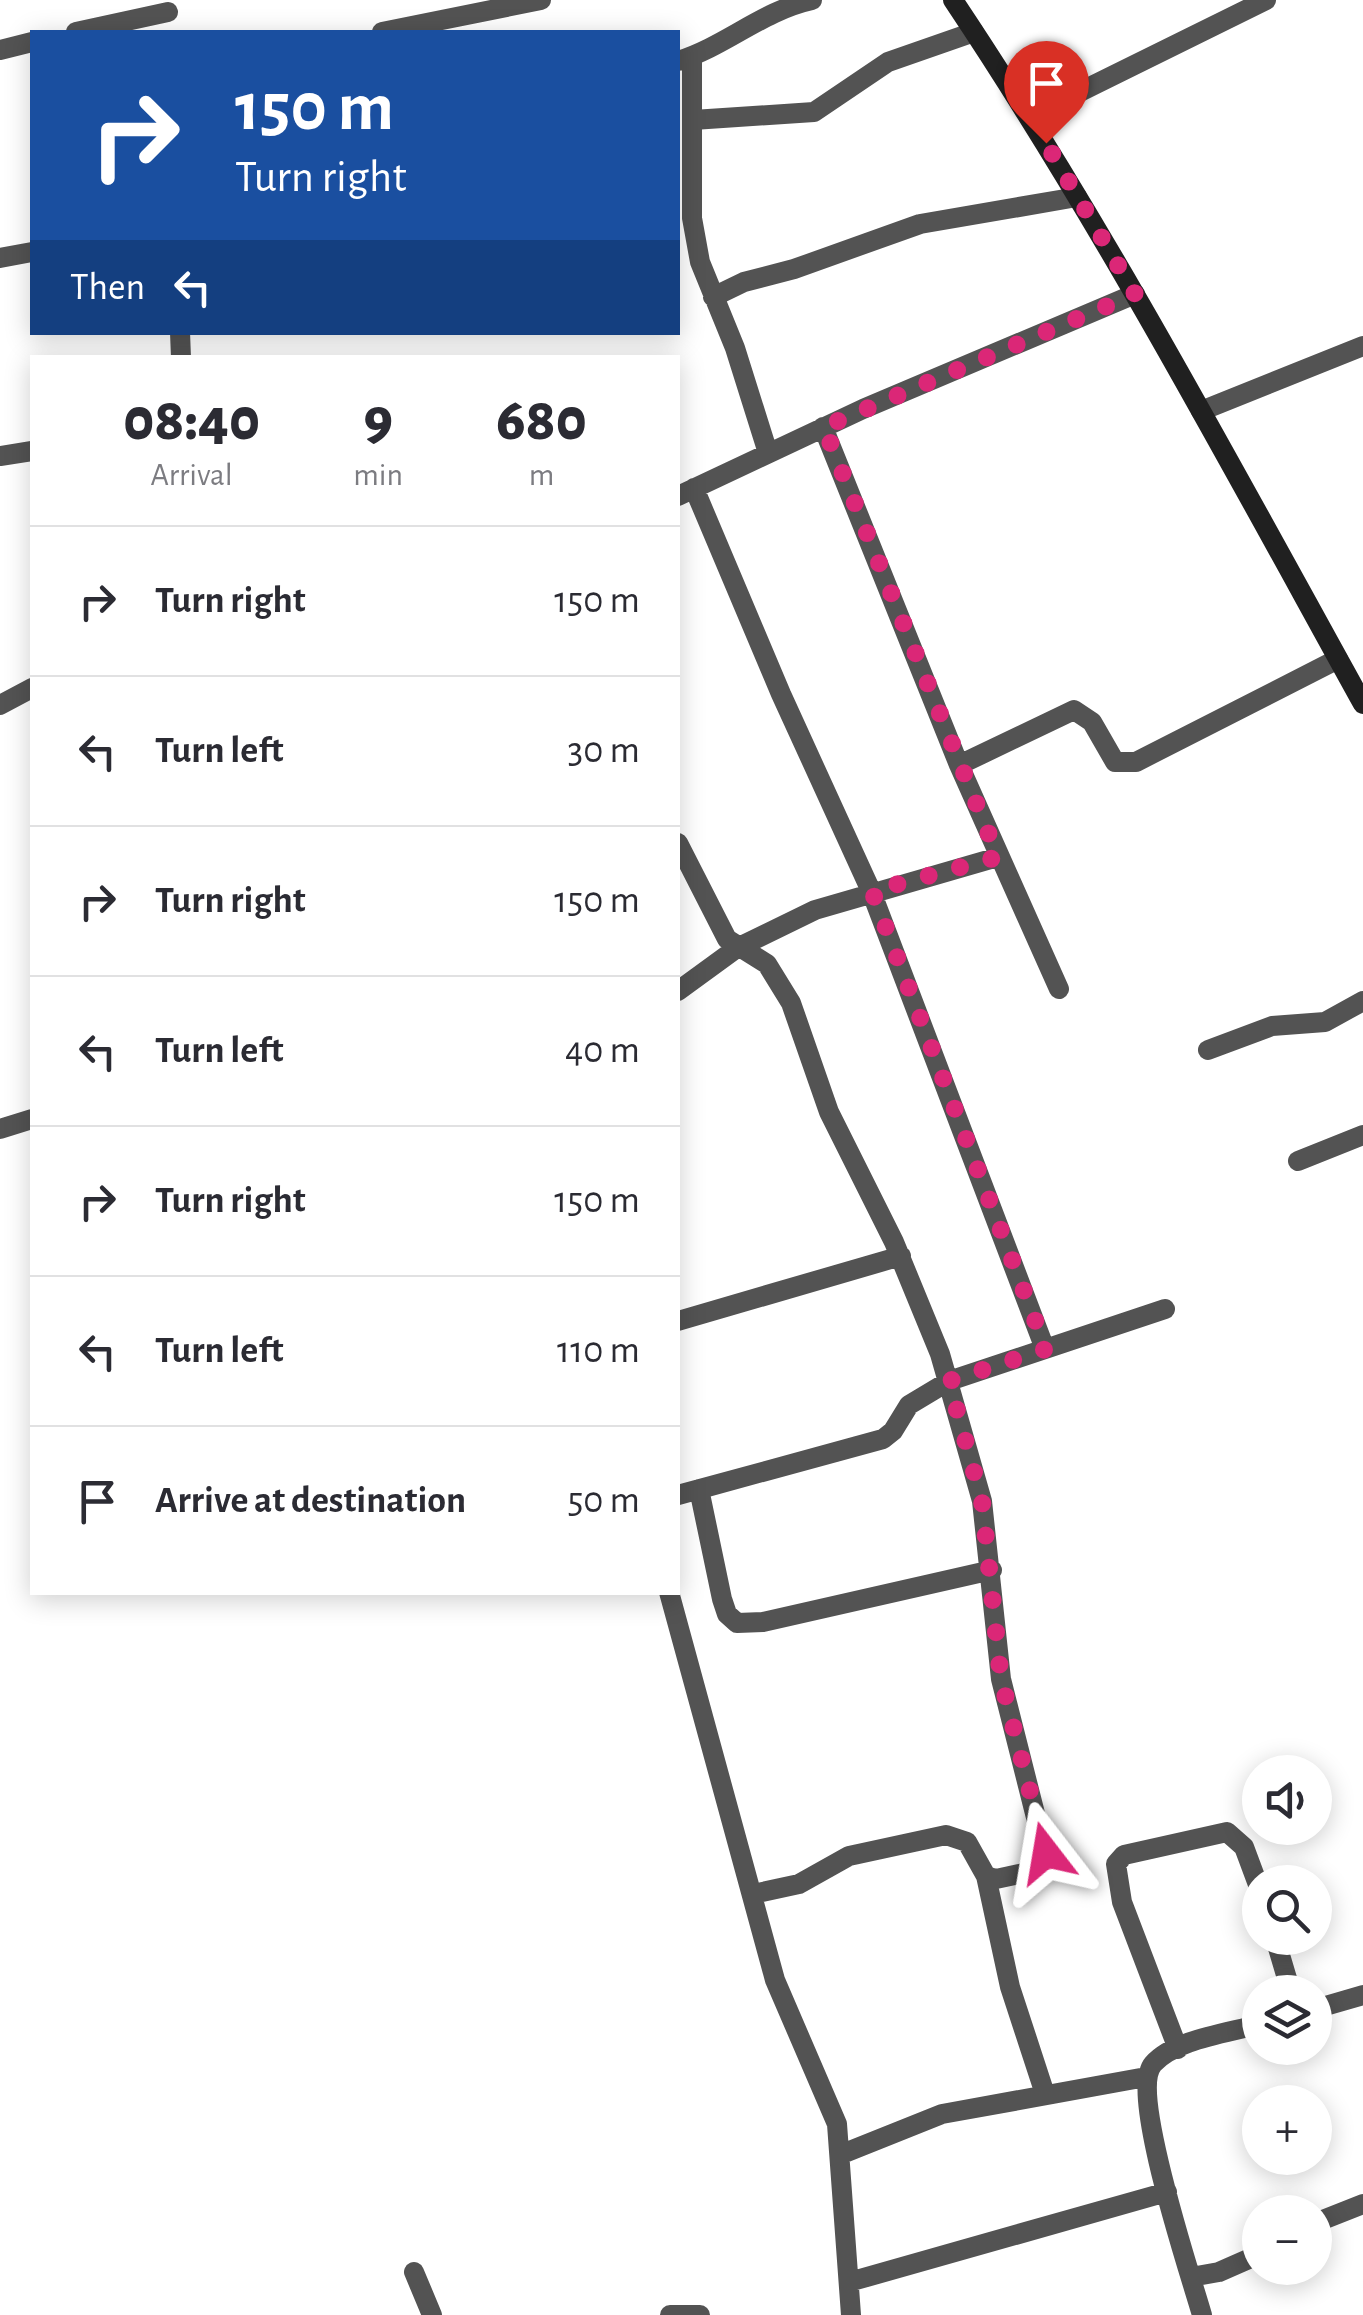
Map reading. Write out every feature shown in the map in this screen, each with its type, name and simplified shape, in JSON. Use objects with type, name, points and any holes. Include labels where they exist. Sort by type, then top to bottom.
[{"type":"main road","points":[[954,0],[1031,116],[1135,294],[1363,704]]},
{"type":"street","points":[[392,30],[541,0]]},
{"type":"street","points":[[768,453],[735,348],[700,262],[685,207],[693,120],[685,59],[770,12],[812,0]]},
{"type":"street","points":[[1031,116],[1266,0]]},
{"type":"street","points":[[87,30],[168,15]]},
{"type":"street","points":[[693,120],[814,112],[888,62],[974,32]]},
{"type":"street","points":[[0,50],[30,42]]},
{"type":"street","points":[[713,297],[744,282],[794,269],[920,224],[1077,197]]},
{"type":"street","points":[[0,258],[30,252]]},
{"type":"street","points":[[1046,1349],[872,891],[686,492],[824,427],[1135,294]]},
{"type":"street","points":[[1201,412],[1363,346]]},
{"type":"street","points":[[824,427],[959,765],[1059,989]]},
{"type":"street","points":[[0,456],[30,451]]},
{"type":"street","points":[[959,765],[1074,710],[1092,722],[1115,762],[1136,762],[1338,659]]},
{"type":"street","points":[[0,705],[30,689]]},
{"type":"street","points":[[680,846],[717,922],[737,948],[753,952],[767,964],[791,1003],[829,1112],[900,1256],[949,1381],[982,1501],[1001,1679],[1047,1861],[1042,1869],[1018,1876],[986,1876]]},
{"type":"street","points":[[680,990],[737,948],[815,910],[998,857]]},
{"type":"street","points":[[1208,1050],[1272,1026],[1325,1022],[1363,1001]]},
{"type":"street","points":[[0,1129],[30,1120]]},
{"type":"street","points":[[1298,1161],[1363,1135]]},
{"type":"street","points":[[680,1320],[900,1256]]},
{"type":"street","points":[[680,1494],[882,1439],[893,1431],[908,1405],[949,1381],[1165,1310]]},
{"type":"street","points":[[699,1489],[722,1599],[727,1614],[737,1622],[763,1622],[992,1570]]},
{"type":"street","points":[[670,1595],[775,1980],[834,2112],[842,2154],[850,2315]]},
{"type":"street","points":[[1178,2049],[1122,1902],[1116,1864],[1124,1855],[1228,1832],[1244,1847],[1251,1865]]},
{"type":"street","points":[[753,1894],[800,1884],[849,1856],[946,1835],[967,1842],[986,1876],[1010,1986],[1045,2094]]},
{"type":"street","points":[[1332,2004],[1363,1995]]},
{"type":"street","points":[[1202,2315],[1168,2192],[1145,2094],[1146,2077],[1152,2065],[1178,2049],[1242,2029]]},
{"type":"street","points":[[842,2154],[942,2114],[1146,2077]]},
{"type":"street","points":[[849,2282],[1168,2192]]},
{"type":"street","points":[[1332,2216],[1363,2204]]},
{"type":"street","points":[[1191,2276],[1219,2272],[1242,2262]]},
{"type":"street","points":[[414,2272],[432,2315]]},
{"type":"street","points":[[670,2315],[700,2315]]},
{"type":"route","points":[[1046,143],[1135,294],[824,427],[998,857],[872,891],[1046,1349],[949,1381],[976,1472],[987,1526],[1001,1679],[1046,1853]]}]
